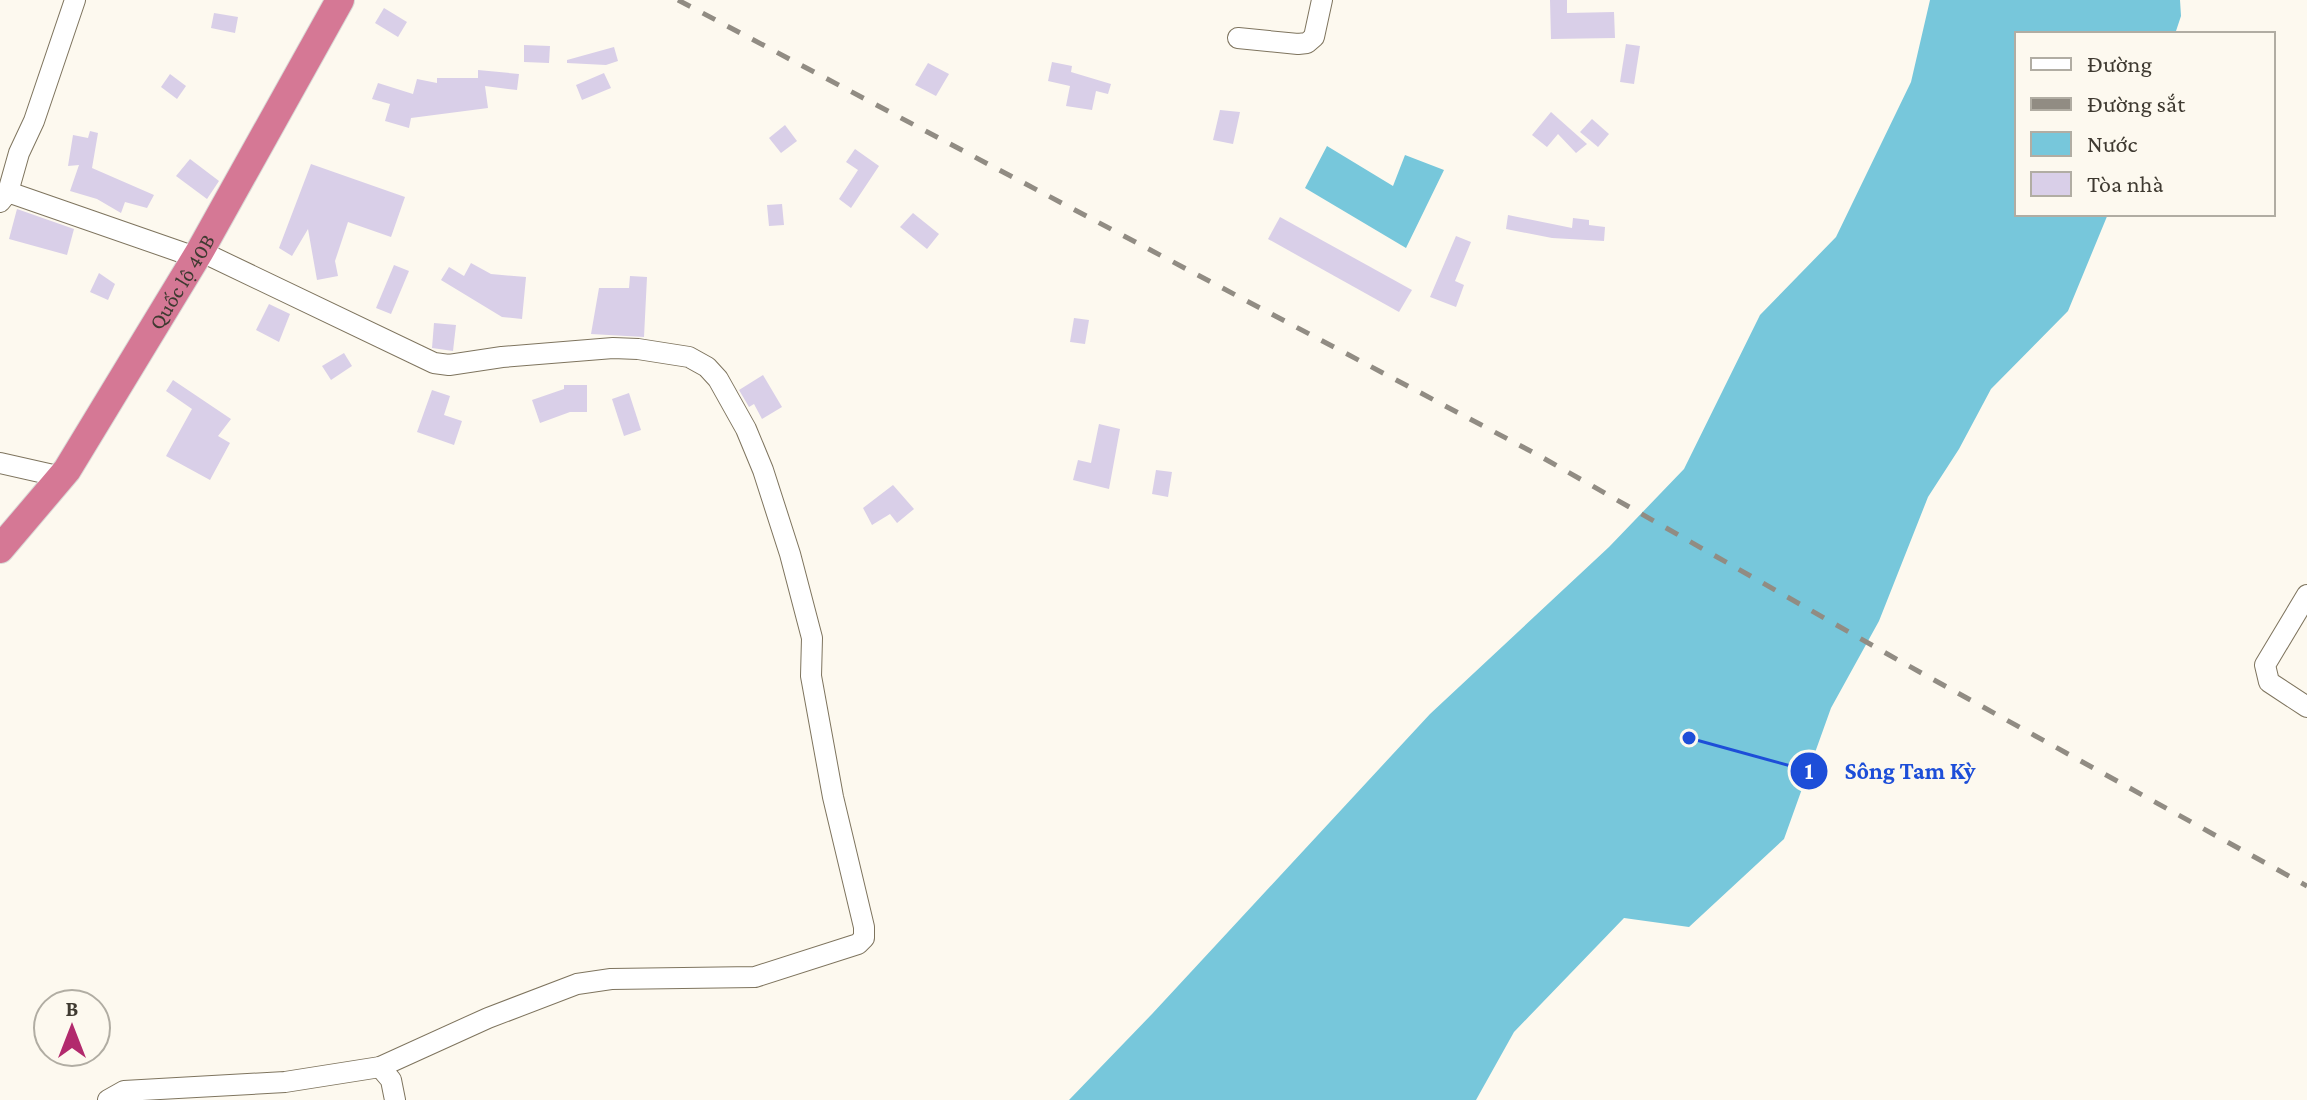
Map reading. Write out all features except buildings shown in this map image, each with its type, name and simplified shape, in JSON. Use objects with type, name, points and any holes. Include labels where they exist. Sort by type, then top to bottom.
[{"type":"highway","name":"Quốc lộ 40B","points":[[0,549],[62,477],[198,254],[340,0]]},
{"type":"street","points":[[75,0],[34,121],[4,197],[198,254],[434,363],[449,365],[502,357],[613,348],[663,353],[699,361],[718,379],[746,429],[763,470],[810,628],[810,664],[817,713],[840,829],[864,927],[864,938],[858,944],[755,977],[611,979],[577,984],[488,1018],[380,1067],[285,1082],[119,1097]]},
{"type":"street","points":[[1238,38],[1307,43],[1314,37],[1322,0]]},
{"type":"street","points":[[0,463],[62,477]]},
{"type":"street","points":[[2307,595],[2265,665],[2269,682],[2307,707]]},
{"type":"street","points":[[380,1067],[391,1080],[395,1100]]},
{"type":"water","points":[[1930,0],[2180,0],[2181,16],[2176,32],[2015,32],[2015,216],[2107,216],[2068,311],[1991,389],[1959,449],[1928,497],[1879,621],[1831,708],[1784,839],[1689,927],[1624,918],[1514,1032],[1476,1100],[1069,1100],[1430,714],[1609,547],[1684,469],[1760,315],[1836,237],[1911,82]]},
{"type":"water","points":[[1327,146],[1393,186],[1405,155],[1444,170],[1406,248],[1305,188]]},
{"type":"railway","points":[[678,0],[1538,455],[1898,660],[2307,886]]},
{"type":"place","name":"Sông Tam Kỳ","points":[[1689,738]]}]
